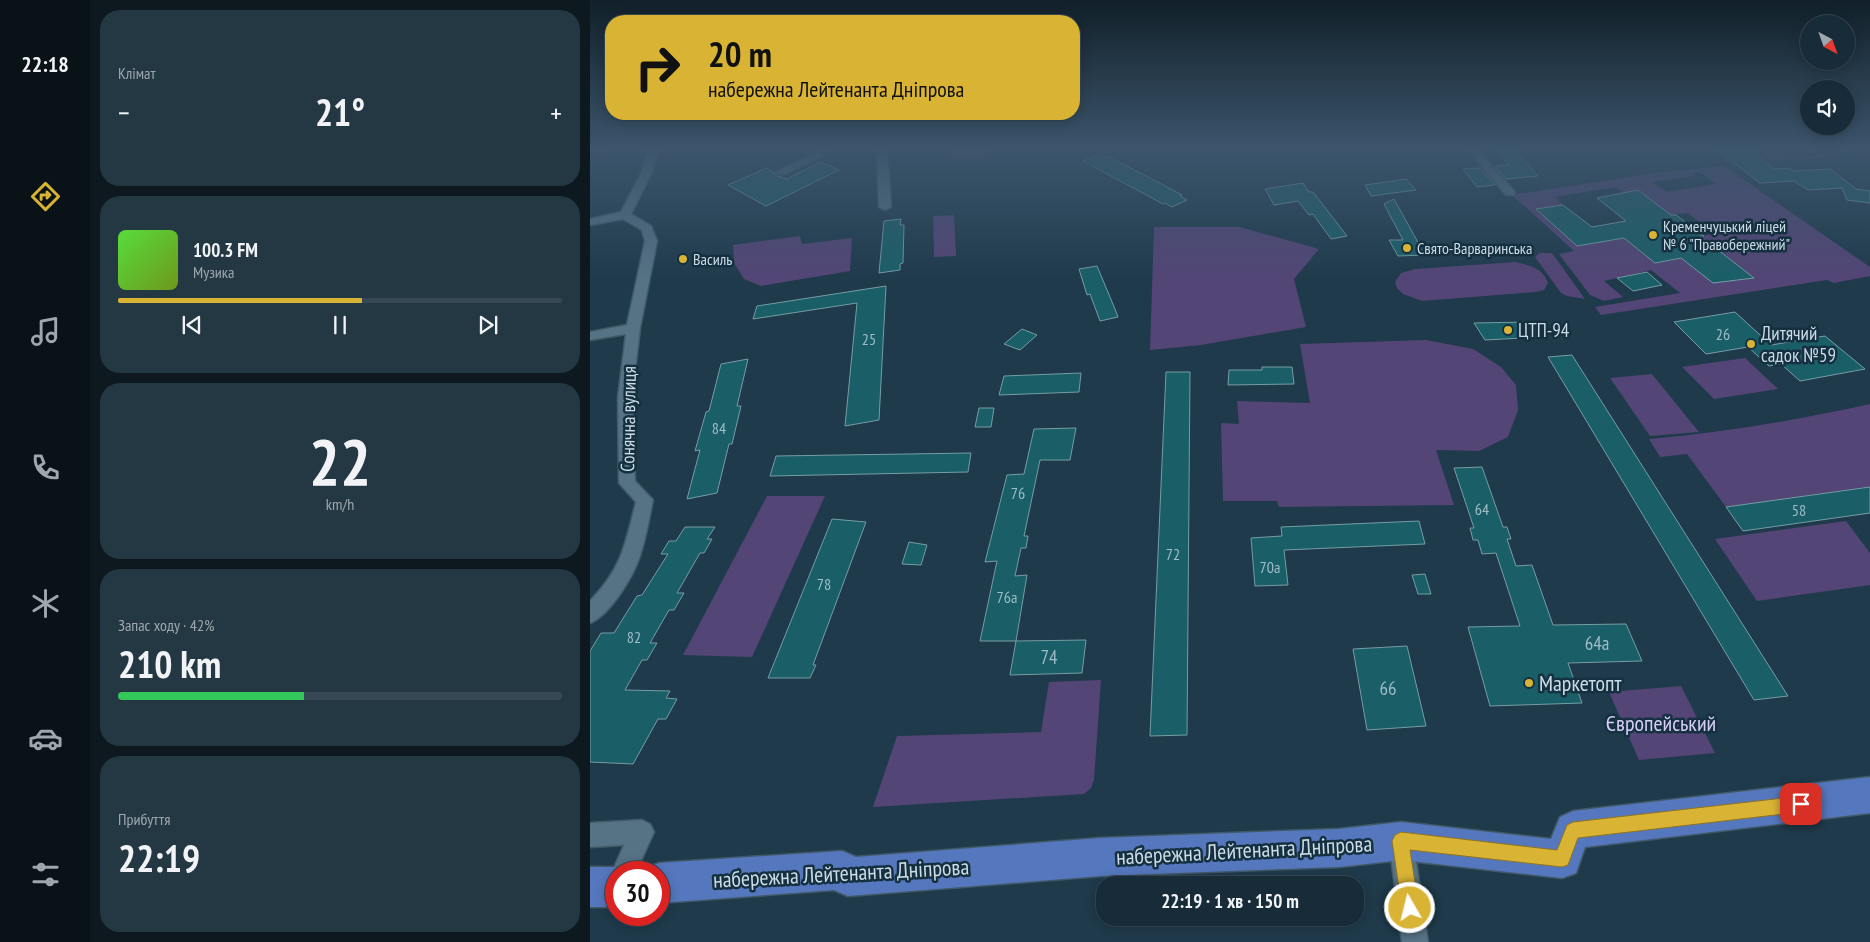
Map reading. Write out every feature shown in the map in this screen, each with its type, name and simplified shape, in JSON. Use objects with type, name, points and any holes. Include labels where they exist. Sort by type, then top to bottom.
[{"type":"main road","name":"набережна Лейтенанта Дніпрова","points":[[670,883],[842,870],[848,877],[1100,857],[1233,850],[1338,848],[1401,841],[1562,859],[1573,830],[1870,796]]},
{"type":"main road","points":[[590,887],[605,886]]},
{"type":"street","points":[[590,222],[625,215],[636,193]]},
{"type":"street","points":[[884,193],[885,207]]},
{"type":"street","name":"Сонячна вулиця","points":[[590,614],[613,590],[631,557],[645,500],[628,483],[625,441],[625,397],[633,328],[651,241],[647,228],[625,215]]},
{"type":"street","points":[[590,336],[633,328]]},
{"type":"street","points":[[590,835],[642,832],[629,861]]},
{"type":"street","points":[[1401,841],[1415,942]]},
{"type":"green space","points":[[1525,193],[1580,193],[1555,197],[1563,205],[1536,209],[1577,246],[1597,243],[1617,233],[1655,263],[1673,260],[1691,250],[1733,281],[1754,278],[1700,236],[1715,234],[1688,213],[1671,215],[1642,193],[1763,193],[1870,267],[1870,276],[1834,283],[1827,280],[1601,315],[1595,307],[1680,293],[1651,270],[1604,281],[1623,297],[1604,301],[1590,295],[1559,254],[1574,251],[1512,195]]},
{"type":"green space","points":[[954,215],[956,256],[934,257],[933,216]]},
{"type":"green space","points":[[1154,227],[1240,227],[1319,249],[1294,279],[1306,327],[1201,345],[1150,350]]},
{"type":"green space","points":[[800,236],[802,244],[852,238],[850,271],[761,286],[744,279],[734,263],[733,245]]},
{"type":"green space","points":[[1539,253],[1552,253],[1585,299],[1561,293],[1535,257]]},
{"type":"green space","points":[[1515,262],[1530,266],[1543,274],[1548,283],[1544,290],[1422,301],[1403,294],[1397,288],[1395,282],[1401,273],[1415,269]]},
{"type":"green space","points":[[1426,340],[1473,349],[1501,367],[1516,385],[1518,410],[1508,437],[1479,451],[1436,450],[1454,505],[1279,507],[1277,501],[1223,501],[1221,423],[1239,424],[1237,401],[1310,403],[1300,344]]},
{"type":"green space","points":[[1745,358],[1778,389],[1714,399],[1682,367]]},
{"type":"green space","points":[[1652,374],[1699,432],[1650,436],[1610,378]]},
{"type":"green space","points":[[1870,404],[1870,490],[1867,487],[1726,507],[1687,454],[1660,457],[1649,439],[1760,425]]},
{"type":"green space","points":[[767,496],[825,496],[752,657],[683,655]]},
{"type":"green space","points":[[1846,521],[1870,553],[1870,585],[1757,601],[1715,539]]},
{"type":"green space","points":[[1101,680],[1094,780],[1091,788],[1084,794],[873,807],[897,736],[1041,732],[1049,682]]},
{"type":"green space","name":"Європейський","points":[[1681,686],[1715,753],[1639,760],[1609,692]]},
{"type":"building","points":[[742,193],[792,193],[766,206]]},
{"type":"building","points":[[1142,193],[1178,193],[1187,200],[1172,207],[1165,203],[1163,204]]},
{"type":"building","points":[[1267,193],[1314,193],[1347,236],[1331,239],[1313,214],[1309,215],[1298,201],[1274,205]]},
{"type":"building","points":[[1369,193],[1394,193],[1371,196]]},
{"type":"building","points":[[1623,193],[1642,193],[1671,215],[1676,215],[1704,236],[1700,236],[1754,278],[1713,283],[1681,258],[1655,263],[1624,238],[1577,246],[1536,209],[1563,205],[1592,227],[1626,221],[1597,198]]},
{"type":"building","points":[[1844,193],[1870,193],[1870,203],[1847,200]]},
{"type":"building","points":[[1394,199],[1425,255],[1398,256],[1389,240],[1403,240],[1384,204]]},
{"type":"building","points":[[901,219],[900,225],[904,225],[903,263],[900,264],[900,270],[879,273],[884,221]]},
{"type":"building","points":[[1097,266],[1118,317],[1100,321],[1090,294],[1087,295],[1079,269]]},
{"type":"building","points":[[1647,272],[1662,285],[1633,291],[1617,278]]},
{"type":"building","points":[[886,286],[879,420],[845,426],[857,303],[753,319],[757,306]]},
{"type":"building","points":[[1735,312],[1771,345],[1825,336],[1865,369],[1800,381],[1781,364],[1769,366],[1748,347],[1706,354],[1674,322]]},
{"type":"building","name":"ЦТП-94","points":[[1530,322],[1541,337],[1485,340],[1474,323]]},
{"type":"building","points":[[1022,329],[1037,335],[1020,350],[1004,344]]},
{"type":"building","points":[[1572,355],[1788,696],[1754,700],[1548,357]]},
{"type":"building","points":[[748,359],[737,406],[741,406],[717,493],[687,499],[700,450],[695,451],[706,412],[709,411],[721,364]]},
{"type":"building","points":[[1262,367],[1292,367],[1294,384],[1228,385],[1229,370],[1262,370]]},
{"type":"building","points":[[1166,372],[1190,372],[1187,735],[1150,736]]},
{"type":"building","points":[[1081,373],[1079,392],[999,395],[1004,376]]},
{"type":"building","points":[[979,408],[994,408],[991,427],[975,427]]},
{"type":"building","points":[[1076,428],[1070,460],[1040,460],[1024,536],[1028,536],[1026,548],[1021,548],[1015,576],[1027,575],[1016,641],[980,641],[997,561],[985,562],[1007,475],[1024,474],[1034,429]]},
{"type":"building","points":[[971,453],[968,472],[770,476],[776,456]]},
{"type":"building","points":[[1482,467],[1503,527],[1507,527],[1511,539],[1507,539],[1516,566],[1532,565],[1553,625],[1626,624],[1642,661],[1568,663],[1582,703],[1490,706],[1468,627],[1520,626],[1496,553],[1482,554],[1478,540],[1473,540],[1470,528],[1474,528],[1454,468]]},
{"type":"building","points":[[1870,487],[1870,513],[1743,531],[1726,507]]},
{"type":"building","points":[[832,519],[866,522],[813,665],[816,665],[810,678],[768,678]]},
{"type":"building","points":[[1419,521],[1425,544],[1284,550],[1288,585],[1255,586],[1251,538],[1282,536],[1281,527]]},
{"type":"building","points":[[685,527],[715,527],[707,539],[712,539],[704,553],[700,553],[677,593],[684,593],[674,610],[669,610],[650,643],[657,643],[647,660],[642,660],[625,690],[670,691],[666,698],[677,699],[666,719],[658,719],[633,764],[590,762],[590,651],[601,633],[614,633],[637,596],[642,595],[668,554],[661,554],[669,541],[676,541]]},
{"type":"building","points":[[909,542],[927,545],[921,565],[902,564]]},
{"type":"building","points":[[1425,574],[1431,594],[1418,594],[1412,575]]},
{"type":"building","points":[[1086,640],[1082,673],[1010,675],[1016,641]]},
{"type":"building","points":[[1407,646],[1426,726],[1367,730],[1353,649]]},
{"type":"place","name":"Кременчуцький ліцей № 6 \"Правобережний\"","points":[[1653,235]]},
{"type":"place","name":"Свято-Варваринська","points":[[1407,248]]},
{"type":"place","name":"Василь","points":[[683,259]]},
{"type":"place","name":"ЦТП-94","points":[[1508,330]]},
{"type":"place","name":"Дитячий садок №59","points":[[1751,344]]},
{"type":"place","name":"Маркетопт","points":[[1529,683]]},
{"type":"route","points":[[1410,908],[1401,841],[1562,859],[1573,830],[1801,804]]}]
